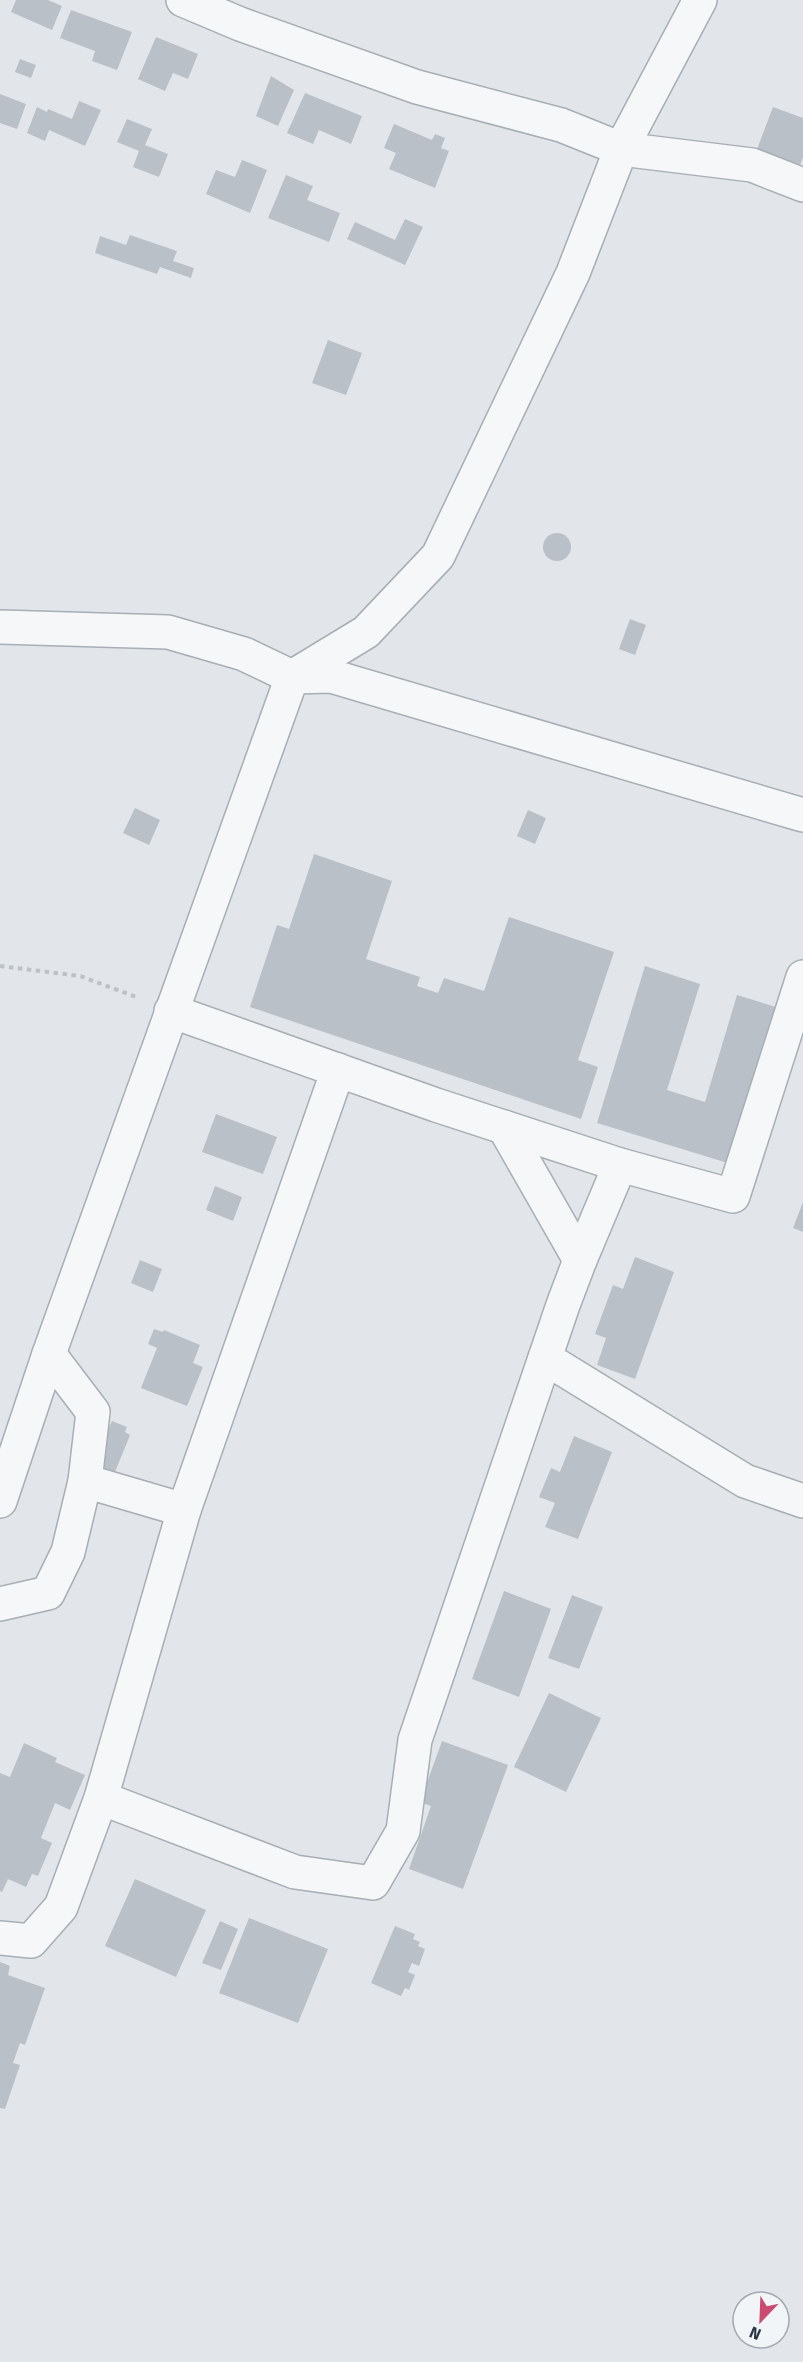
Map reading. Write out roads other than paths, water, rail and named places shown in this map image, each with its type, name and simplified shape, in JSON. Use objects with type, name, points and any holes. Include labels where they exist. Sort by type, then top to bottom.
[{"type":"lane","points":[[183,0],[240,24],[417,87],[561,125],[621,149],[752,165],[803,185]]},
{"type":"lane","points":[[0,1501],[49,1354],[292,677],[366,632],[438,556],[573,273],[621,149],[700,0]]},
{"type":"lane","points":[[0,627],[168,632],[244,654],[292,677],[331,676],[803,815]]},
{"type":"lane","points":[[171,1011],[504,1127],[621,1165],[733,1196],[803,977]]},
{"type":"lane","points":[[0,1938],[31,1941],[61,1907],[101,1798],[184,1510],[338,1070]]},
{"type":"lane","points":[[504,1127],[580,1260]]},
{"type":"lane","points":[[101,1798],[295,1872],[373,1883],[403,1831],[415,1740],[580,1260],[621,1165]]},
{"type":"lane","points":[[0,1604],[48,1593],[68,1552],[85,1481],[93,1412],[49,1354]]},
{"type":"lane","points":[[545,1358],[745,1481],[803,1501]]},
{"type":"lane","points":[[85,1481],[184,1510]]}]
